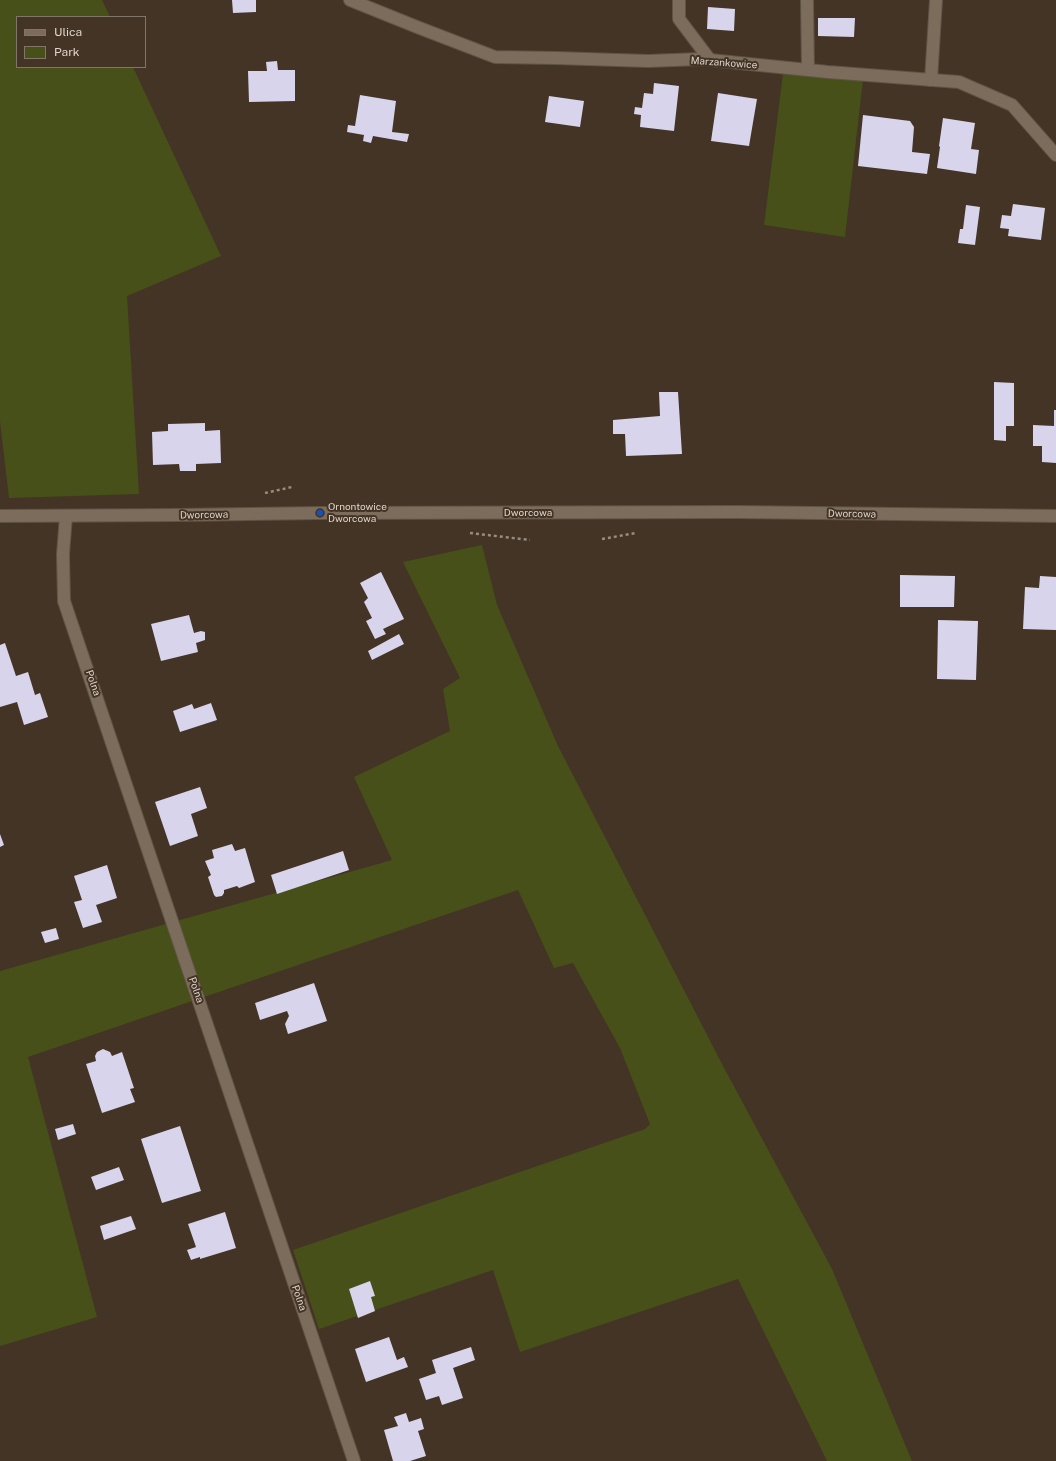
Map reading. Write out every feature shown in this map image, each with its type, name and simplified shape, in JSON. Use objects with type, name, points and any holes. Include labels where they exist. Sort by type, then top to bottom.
[{"type":"street","name":"Marzankowice","points":[[350,0],[496,57],[648,61],[700,59],[808,70],[959,82],[1012,105],[1056,155]]},
{"type":"street","points":[[679,0],[679,19],[710,60]]},
{"type":"street","points":[[807,0],[808,70]]},
{"type":"street","points":[[931,80],[936,0]]},
{"type":"street","name":"Dworcowa","points":[[0,516],[320,513],[746,512],[1056,516]]},
{"type":"street","name":"Polna","points":[[66,516],[63,554],[64,601],[354,1461]]},
{"type":"green space","points":[[0,0],[102,0],[110,16],[16,16],[16,68],[133,68],[221,256],[127,296],[139,494],[9,498],[0,421]]},
{"type":"green space","points":[[783,74],[863,79],[845,237],[764,225]]},
{"type":"green space","points":[[482,545],[497,605],[558,746],[722,1064],[832,1269],[912,1461],[827,1461],[738,1279],[520,1352],[493,1270],[319,1329],[293,1250],[645,1129],[650,1124],[620,1048],[573,963],[554,968],[518,890],[28,1057],[97,1317],[0,1346],[0,971],[392,860],[354,777],[450,731],[443,689],[460,678],[403,562]]},
{"type":"building","points":[[232,0],[256,0],[256,12],[233,13]]},
{"type":"building","points":[[708,7],[735,9],[734,31],[707,29]]},
{"type":"building","points":[[818,18],[855,18],[854,37],[818,36]]},
{"type":"building","points":[[277,61],[278,70],[295,70],[295,101],[249,102],[248,71],[267,71],[266,62]]},
{"type":"building","points":[[654,83],[679,86],[674,131],[640,127],[641,115],[634,114],[635,107],[642,108],[644,93],[653,94]]},
{"type":"building","points":[[718,93],[757,99],[749,146],[711,141]]},
{"type":"building","points":[[360,95],[396,101],[392,132],[409,134],[407,142],[373,136],[371,143],[363,141],[364,135],[347,132],[348,125],[355,126]]},
{"type":"building","points":[[549,96],[584,101],[580,127],[545,122]]},
{"type":"building","points":[[863,115],[910,121],[914,127],[912,152],[930,154],[927,174],[858,166]]},
{"type":"building","points":[[943,118],[975,123],[971,149],[979,150],[976,174],[937,168]]},
{"type":"building","points":[[1013,204],[1045,208],[1041,240],[1008,236],[1009,229],[1000,228],[1002,215],[1011,216]]},
{"type":"building","points":[[966,205],[980,207],[975,245],[958,243],[960,229],[963,229]]},
{"type":"building","points":[[994,382],[1014,383],[1014,426],[1006,426],[1006,441],[994,440]]},
{"type":"building","points":[[659,392],[678,392],[682,454],[626,456],[625,434],[613,434],[613,420],[660,416]]},
{"type":"building","points":[[1054,410],[1056,410],[1056,463],[1042,462],[1042,446],[1033,446],[1033,425],[1054,426]]},
{"type":"building","points":[[205,423],[205,431],[220,430],[221,463],[196,464],[196,471],[180,471],[179,464],[153,465],[152,432],[168,431],[168,424]]},
{"type":"building","points":[[381,572],[404,619],[383,629],[386,634],[375,639],[366,621],[372,618],[364,602],[368,598],[360,583]]},
{"type":"building","points":[[900,575],[955,576],[954,607],[900,607]]},
{"type":"building","points":[[1040,576],[1056,577],[1056,630],[1023,629],[1025,587],[1039,588]]},
{"type":"building","points":[[189,615],[194,633],[201,631],[205,632],[205,640],[196,643],[198,652],[161,661],[151,624]]},
{"type":"building","points":[[938,620],[978,621],[976,680],[937,679]]},
{"type":"building","points":[[399,634],[404,644],[372,660],[368,651]]},
{"type":"building","points":[[5,643],[16,676],[28,672],[35,695],[40,693],[48,717],[24,725],[17,702],[0,707],[0,645]]},
{"type":"building","points":[[211,703],[217,720],[180,732],[173,711],[192,704],[194,709]]},
{"type":"building","points":[[200,787],[207,808],[191,814],[198,836],[170,846],[155,802]]},
{"type":"building","points":[[0,834],[4,845],[0,847]]},
{"type":"building","points":[[232,844],[235,851],[245,848],[255,882],[239,888],[237,886],[224,890],[222,896],[216,897],[208,877],[211,875],[205,861],[214,858],[212,850]]},
{"type":"building","points":[[343,851],[349,870],[277,894],[271,875]]},
{"type":"building","points":[[107,865],[117,898],[96,905],[102,922],[83,928],[74,902],[82,900],[74,876]]},
{"type":"building","points":[[56,928],[59,939],[45,943],[41,932]]},
{"type":"building","points":[[314,983],[327,1021],[288,1034],[285,1024],[289,1016],[287,1011],[260,1020],[255,1003]]},
{"type":"building","points":[[103,1049],[110,1052],[112,1056],[122,1052],[134,1088],[130,1089],[135,1102],[102,1113],[86,1064],[96,1061],[95,1056],[97,1052]]},
{"type":"building","points":[[73,1124],[76,1134],[58,1140],[55,1129]]},
{"type":"building","points":[[180,1126],[201,1191],[162,1203],[141,1139]]},
{"type":"building","points":[[119,1167],[124,1180],[96,1190],[91,1177]]},
{"type":"building","points":[[225,1212],[236,1248],[200,1259],[200,1257],[191,1260],[187,1250],[196,1247],[188,1224]]},
{"type":"building","points":[[131,1216],[136,1229],[104,1240],[100,1226]]},
{"type":"building","points":[[370,1281],[375,1296],[371,1297],[375,1311],[358,1318],[349,1289]]},
{"type":"building","points":[[389,1337],[397,1360],[404,1357],[408,1367],[366,1382],[355,1349]]},
{"type":"building","points":[[471,1347],[475,1360],[453,1368],[463,1398],[442,1405],[439,1396],[426,1400],[419,1379],[436,1373],[432,1360]]},
{"type":"building","points":[[406,1413],[409,1422],[421,1418],[424,1429],[418,1431],[426,1456],[410,1461],[393,1461],[384,1430],[398,1426],[394,1417]]},
{"type":"place","name":"Ornontowice Dworcowa","points":[[320,513]]}]
